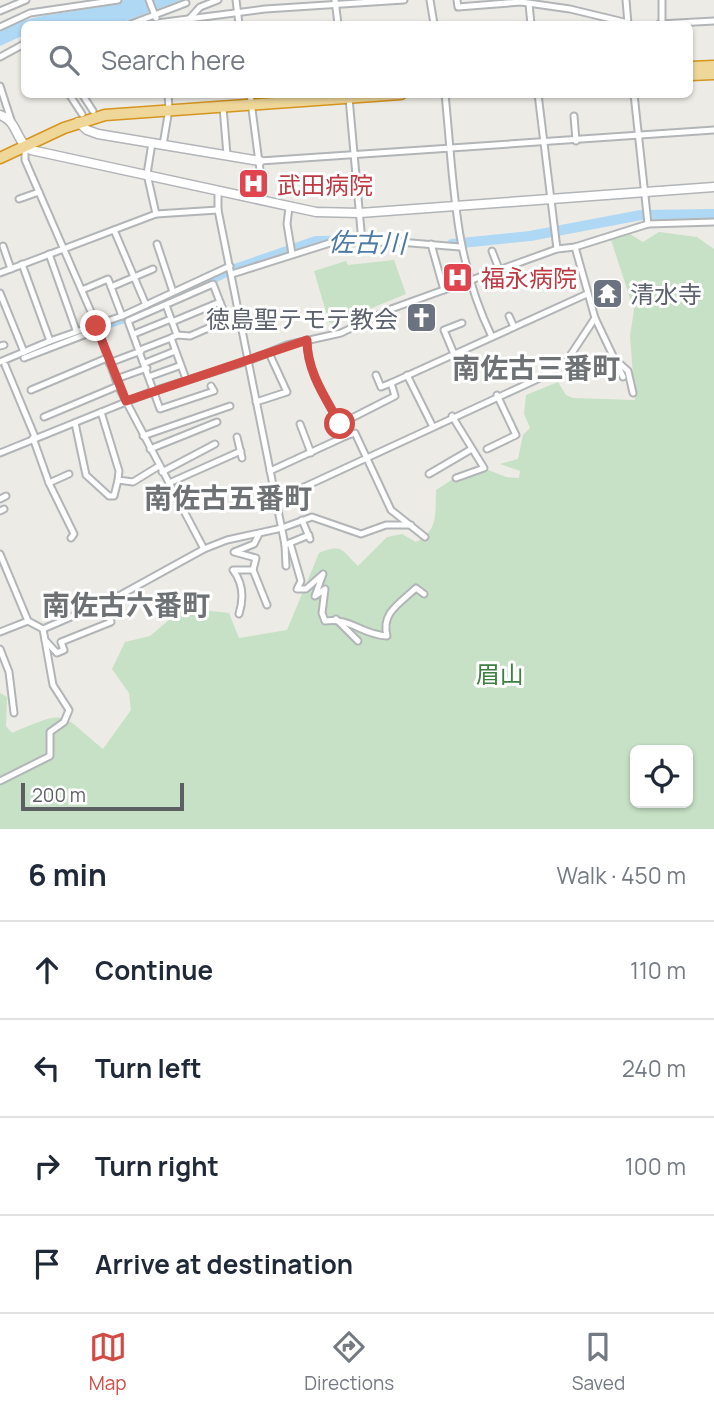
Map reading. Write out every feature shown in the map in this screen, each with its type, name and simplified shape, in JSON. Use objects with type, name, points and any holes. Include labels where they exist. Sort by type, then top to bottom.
[{"type":"highway","points":[[693,67],[714,66]]},
{"type":"highway","points":[[693,75],[714,74]]},
{"type":"highway","points":[[0,151],[23,144],[93,111],[169,103],[349,98]]},
{"type":"highway","points":[[80,118],[169,103],[223,107],[251,99]]},
{"type":"highway","points":[[0,159],[23,144]]},
{"type":"street","points":[[0,11],[26,0]]},
{"type":"street","points":[[0,27],[30,13],[81,2],[118,0]]},
{"type":"street","points":[[149,0],[156,19]]},
{"type":"street","points":[[190,18],[193,12],[218,0]]},
{"type":"street","points":[[236,0],[238,21]]},
{"type":"street","points":[[267,9],[268,0]]},
{"type":"street","points":[[156,19],[190,18],[335,2],[404,0]]},
{"type":"street","points":[[430,0],[434,21]]},
{"type":"street","points":[[569,9],[570,0]]},
{"type":"street","points":[[626,0],[628,21]]},
{"type":"street","points":[[660,21],[662,0]]},
{"type":"street","points":[[460,1],[458,7],[521,1],[616,21]]},
{"type":"street","points":[[156,19],[188,2],[193,12]]},
{"type":"street","points":[[335,2],[338,21]]},
{"type":"street","points":[[529,4],[531,21]]},
{"type":"street","points":[[693,23],[714,22]]},
{"type":"street","points":[[0,57],[21,46]]},
{"type":"street","points":[[0,86],[11,120],[23,144],[25,160],[82,290],[117,383],[204,549]]},
{"type":"street","points":[[71,98],[80,118],[91,132],[260,162],[714,130]]},
{"type":"street","points":[[85,98],[93,111]]},
{"type":"street","points":[[349,98],[362,240]]},
{"type":"street","points":[[444,98],[460,245],[469,281],[492,337]]},
{"type":"street","points":[[538,98],[557,249]]},
{"type":"street","points":[[634,98],[647,221]]},
{"type":"street","points":[[251,99],[264,200]]},
{"type":"street","points":[[163,145],[169,103]]},
{"type":"street","points":[[223,107],[227,155]]},
{"type":"street","points":[[0,115],[11,120]]},
{"type":"street","points":[[574,116],[576,141]]},
{"type":"street","points":[[23,144],[289,207],[334,214],[714,187]]},
{"type":"street","points":[[152,144],[148,174],[156,214]]},
{"type":"street","points":[[19,199],[39,191]]},
{"type":"street","points":[[218,191],[218,210],[276,500],[282,528],[301,581],[297,589],[306,589],[323,574],[315,596],[325,589],[321,613],[325,621],[337,619],[373,635],[387,636],[384,623],[386,616],[416,589],[424,594]]},
{"type":"street","points":[[289,207],[287,224],[291,251]]},
{"type":"street","points":[[0,273],[156,214],[218,210]]},
{"type":"street","points":[[0,453],[153,391],[307,340],[346,331],[391,309],[557,249],[575,247],[647,221],[714,222]]},
{"type":"street","points":[[114,230],[146,305]]},
{"type":"street","points":[[211,386],[214,391],[160,409],[141,350],[128,321],[166,305],[231,270],[291,251],[362,240],[460,245]]},
{"type":"street","points":[[157,244],[173,292]]},
{"type":"street","points":[[431,244],[444,290]]},
{"type":"street","points":[[575,247],[595,318],[623,377]]},
{"type":"street","points":[[3,251],[11,269]]},
{"type":"street","points":[[492,251],[499,269]]},
{"type":"street","points":[[49,254],[76,330]]},
{"type":"street","points":[[22,264],[50,341]]},
{"type":"street","points":[[111,287],[153,269]]},
{"type":"street","points":[[82,290],[107,279],[122,316]]},
{"type":"street","points":[[71,538],[74,534],[49,483],[34,438],[2,364],[96,327],[173,292],[211,280]]},
{"type":"street","points":[[31,390],[174,337],[190,336],[227,320],[211,280]]},
{"type":"street","points":[[0,293],[24,355]]},
{"type":"street","points":[[376,376],[381,387],[587,294]]},
{"type":"street","points":[[134,334],[220,302]]},
{"type":"street","points":[[166,305],[172,321],[179,366],[186,379]]},
{"type":"street","points":[[509,316],[514,327]]},
{"type":"street","points":[[276,500],[367,459],[432,425],[540,378],[566,362],[595,318]]},
{"type":"street","points":[[454,354],[444,330],[459,322]]},
{"type":"street","points":[[24,355],[76,330],[96,327]]},
{"type":"street","points":[[307,340],[307,357],[314,376],[346,436]]},
{"type":"street","points":[[44,417],[117,383],[175,351]]},
{"type":"street","points":[[256,402],[288,392],[270,353]]},
{"type":"street","points":[[616,360],[628,371],[633,393]]},
{"type":"street","points":[[150,376],[179,366]]},
{"type":"street","points":[[407,375],[432,425]]},
{"type":"street","points":[[340,424],[395,396],[391,383]]},
{"type":"street","points":[[487,449],[516,435],[496,396]]},
{"type":"street","points":[[143,436],[230,406]]},
{"type":"street","points":[[75,423],[86,475],[109,496],[114,496],[119,471],[101,412]]},
{"type":"street","points":[[452,416],[484,468],[456,478]]},
{"type":"street","points":[[150,449],[217,422]]},
{"type":"street","points":[[300,424],[311,453]]},
{"type":"street","points":[[270,471],[355,433],[391,510],[425,537]]},
{"type":"street","points":[[169,483],[241,454],[237,438]]},
{"type":"street","points":[[118,480],[133,482],[211,445]]},
{"type":"street","points":[[429,474],[471,450]]},
{"type":"street","points":[[49,483],[69,474]]},
{"type":"street","points":[[43,629],[103,602],[204,549],[282,528],[313,516],[361,534],[386,525],[411,525]]},
{"type":"street","points":[[288,545],[309,537],[302,520]]},
{"type":"street","points":[[259,533],[254,544],[234,552],[256,558],[253,570],[267,604]]},
{"type":"street","points":[[286,566],[288,545]]},
{"type":"street","points":[[0,554],[28,621],[43,629]]},
{"type":"street","points":[[240,614],[243,600],[240,578],[233,569],[253,570]]},
{"type":"street","points":[[45,640],[57,653],[64,650],[61,642],[111,622],[103,602]]},
{"type":"street","points":[[337,619],[358,641]]},
{"type":"street","points":[[0,622],[2,631],[28,621]]},
{"type":"street","points":[[0,781],[50,756],[50,732],[64,722],[69,710],[53,685],[43,629]]},
{"type":"street","points":[[0,649],[9,672],[14,713]]},
{"type":"green space","name":"眉山","points":[[659,232],[697,237],[714,249],[714,829],[0,829],[0,693],[7,697],[6,726],[12,733],[44,720],[62,718],[103,749],[131,710],[129,693],[112,669],[125,642],[150,636],[183,608],[229,613],[239,638],[287,630],[319,553],[333,549],[342,550],[358,566],[387,537],[402,534],[416,542],[423,538],[434,520],[436,490],[453,479],[486,469],[506,477],[519,478],[520,471],[500,464],[518,459],[523,435],[530,428],[524,414],[526,395],[558,382],[566,395],[573,398],[635,400],[630,336],[634,310],[611,240],[630,234],[643,242]]},
{"type":"green space","points":[[394,260],[406,294],[333,324],[329,322],[314,271],[346,261],[348,265]]},
{"type":"water","points":[[124,0],[181,0],[126,21],[23,21],[46,15]]},
{"type":"water","points":[[21,22],[21,36],[0,46],[0,30]]},
{"type":"waterway","name":"佐古川","points":[[452,244],[530,236],[641,215],[714,214]]},
{"type":"waterway","name":"佐古川","points":[[92,329],[144,311],[226,272],[316,241],[388,240]]},
{"type":"place","name":"武田病院","points":[[254,184]]},
{"type":"place","name":"福永病院","points":[[458,277]]},
{"type":"place","name":"清水寺","points":[[607,293]]},
{"type":"place","name":"徳島聖テモテ教会","points":[[421,318]]},
{"type":"district","name":"南佐古三番町","points":[[536,367]]},
{"type":"district","name":"南佐古五番町","points":[[228,497]]},
{"type":"district","name":"南佐古六番町","points":[[126,604]]},
{"type":"route","points":[[96,326],[126,401],[307,340],[307,357],[314,376],[340,424]]}]
